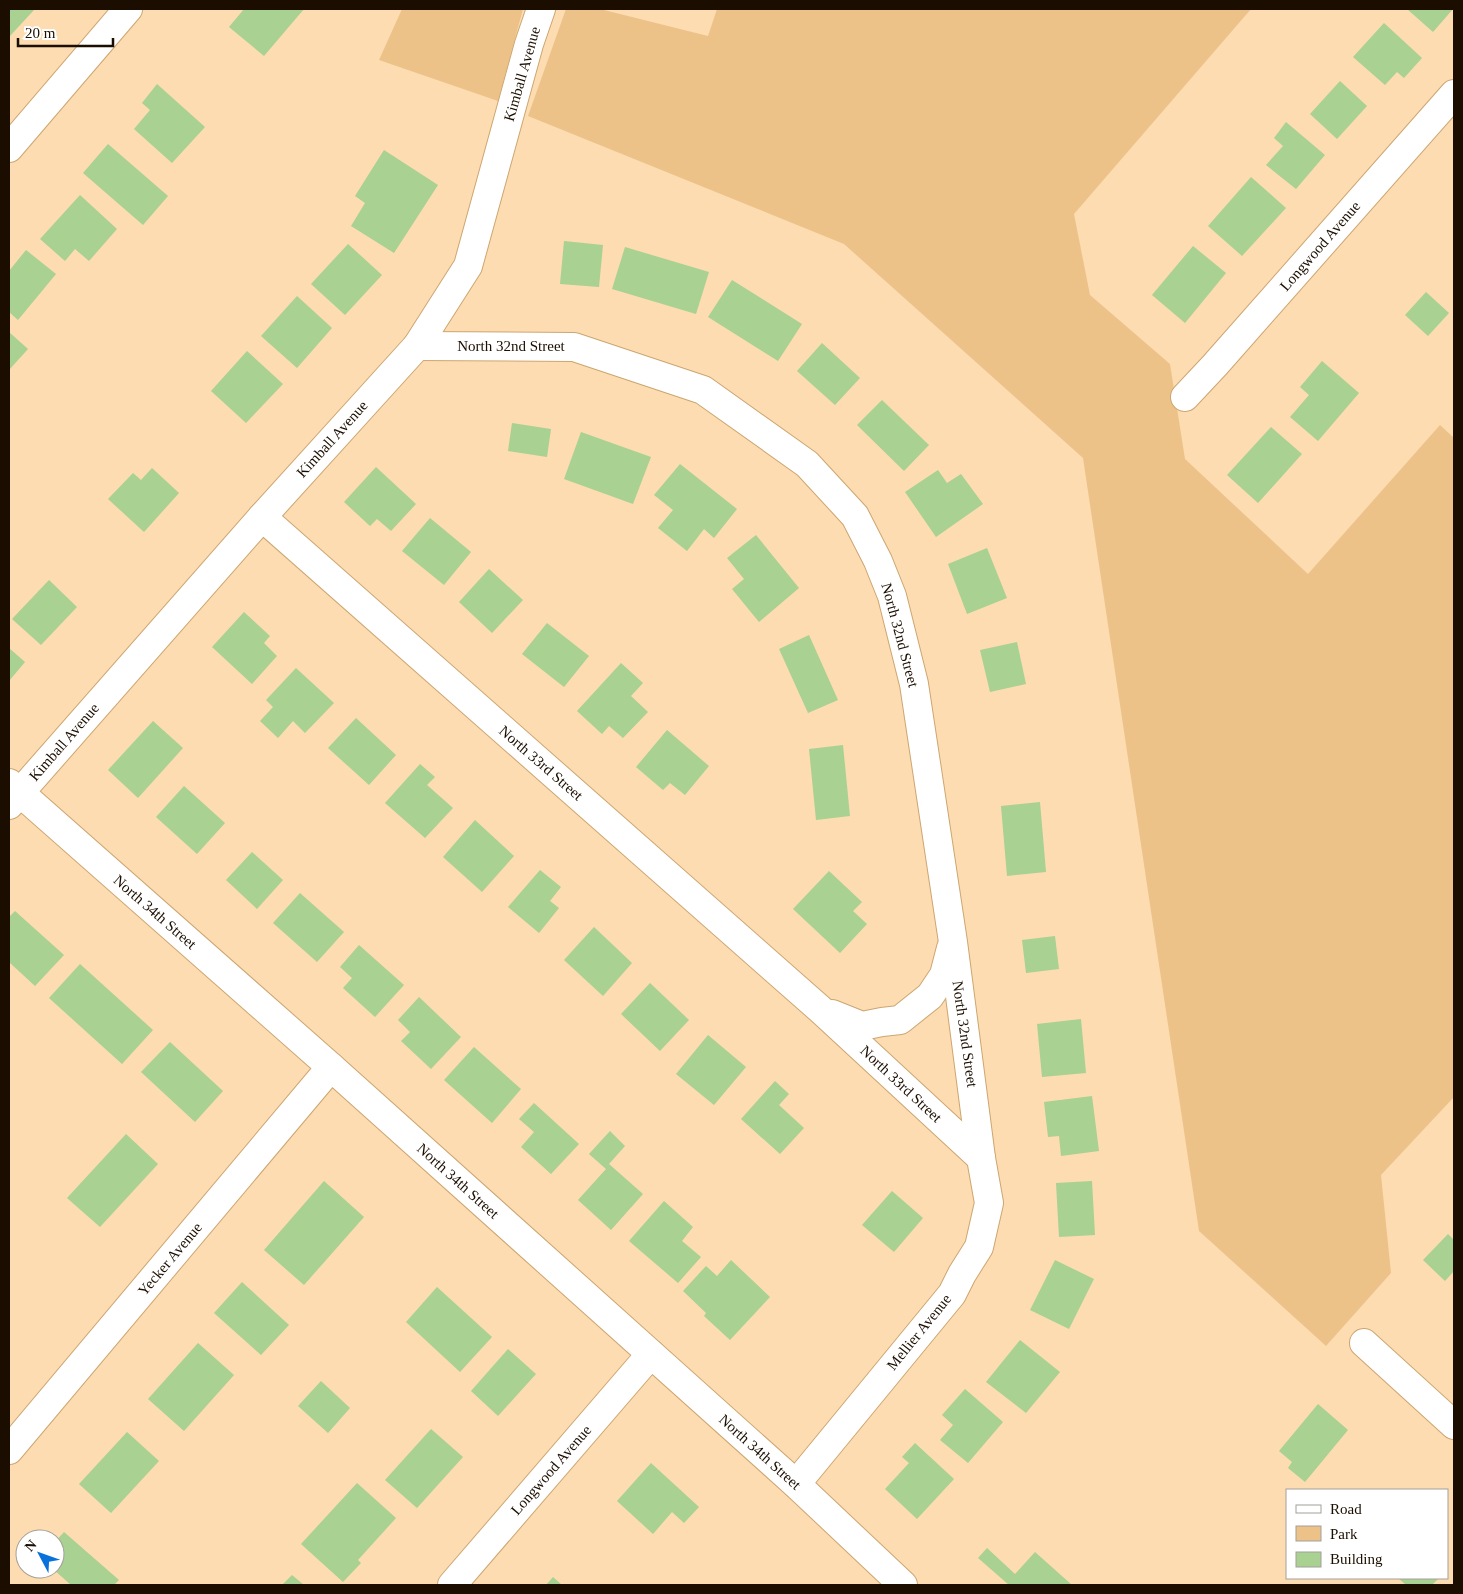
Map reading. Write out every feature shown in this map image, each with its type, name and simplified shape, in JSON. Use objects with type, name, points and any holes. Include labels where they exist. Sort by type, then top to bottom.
[{"type":"street","points":[[9,148],[128,9]]},
{"type":"street","name":"Kimball Avenue","points":[[12,793],[417,346],[468,266],[541,9]]},
{"type":"street","name":"Longwood Avenue","points":[[1185,396],[1222,358],[1452,102]]},
{"type":"street","name":"North 32nd Street","points":[[417,346],[574,347],[703,390],[807,464],[855,516],[878,561],[892,596],[914,684],[953,942],[981,1158]]},
{"type":"street","name":"North 33rd Street","points":[[262,517],[821,1010],[981,1158]]},
{"type":"street","name":"North 34th Street","points":[[12,793],[331,1067],[796,1484],[903,1585]]},
{"type":"street","name":"North 33rd Street","points":[[821,1010],[862,1026],[900,1020],[930,996],[944,975],[953,942]]},
{"type":"street","name":"Yecker Avenue","points":[[9,1450],[331,1067]]},
{"type":"street","name":"Mellier Avenue","points":[[796,1484],[952,1294],[979,1247],[989,1203],[981,1158]]},
{"type":"street","points":[[1364,1343],[1454,1425]]},
{"type":"street","name":"Longwood Avenue","points":[[452,1585],[650,1354]]},
{"type":"green space","points":[[402,9],[523,9],[498,101],[379,60]]},
{"type":"green space","points":[[566,9],[600,9],[708,36],[717,9],[1251,9],[1074,214],[1090,295],[1170,364],[1185,459],[1308,574],[1440,425],[1454,438],[1454,1097],[1381,1175],[1391,1273],[1326,1346],[1199,1231],[1083,458],[844,244],[528,116]]},
{"type":"building","points":[[9,9],[34,10],[9,37]]},
{"type":"building","points":[[244,9],[304,9],[264,56],[229,27]]},
{"type":"building","points":[[1407,9],[1453,9],[1433,32]]},
{"type":"building","points":[[1384,23],[1422,58],[1404,78],[1397,72],[1385,85],[1353,57]]},
{"type":"building","points":[[1340,81],[1367,106],[1337,139],[1310,114]]},
{"type":"building","points":[[157,84],[205,127],[172,163],[134,129],[150,110],[142,103]]},
{"type":"building","points":[[1286,122],[1325,155],[1296,189],[1266,165],[1283,146],[1274,138]]},
{"type":"building","points":[[108,144],[168,196],[143,225],[83,173]]},
{"type":"building","points":[[384,150],[438,185],[394,253],[351,226],[365,203],[355,196]]},
{"type":"building","points":[[1251,177],[1286,208],[1242,256],[1208,226]]},
{"type":"building","points":[[80,195],[117,229],[89,261],[75,249],[65,261],[40,239]]},
{"type":"building","points":[[564,241],[603,245],[599,287],[560,284]]},
{"type":"building","points":[[348,244],[382,275],[345,315],[311,284]]},
{"type":"building","points":[[1193,246],[1226,273],[1185,323],[1152,295]]},
{"type":"building","points":[[625,247],[709,272],[696,314],[612,289]]},
{"type":"building","points":[[26,250],[56,274],[18,320],[9,312],[9,271]]},
{"type":"building","points":[[732,280],[802,324],[778,361],[708,317]]},
{"type":"building","points":[[1426,292],[1449,313],[1428,336],[1405,315]]},
{"type":"building","points":[[297,296],[332,328],[297,368],[261,336]]},
{"type":"building","points":[[9,332],[28,349],[9,370]]},
{"type":"building","points":[[822,343],[860,378],[835,405],[797,371]]},
{"type":"building","points":[[247,351],[283,384],[246,423],[211,391]]},
{"type":"building","points":[[1322,361],[1359,393],[1318,441],[1290,417],[1309,395],[1300,387]]},
{"type":"building","points":[[882,400],[929,445],[904,471],[857,425]]},
{"type":"building","points":[[512,423],[551,429],[547,457],[508,451]]},
{"type":"building","points":[[1271,427],[1302,454],[1258,503],[1227,475]]},
{"type":"building","points":[[581,432],[651,457],[633,504],[564,479]]},
{"type":"building","points":[[680,464],[737,509],[714,538],[704,529],[687,551],[658,528],[673,510],[654,495]]},
{"type":"building","points":[[376,467],[416,504],[391,531],[377,519],[370,526],[344,502]]},
{"type":"building","points":[[152,468],[179,493],[144,532],[108,499],[133,473],[141,480]]},
{"type":"building","points":[[938,470],[947,483],[961,474],[983,504],[936,537],[905,492]]},
{"type":"building","points":[[430,518],[471,552],[444,585],[402,551]]},
{"type":"building","points":[[756,535],[799,588],[759,622],[732,589],[744,579],[727,558]]},
{"type":"building","points":[[987,548],[1007,598],[967,614],[948,564]]},
{"type":"building","points":[[489,569],[523,600],[492,633],[459,602]]},
{"type":"building","points":[[49,580],[77,607],[41,645],[12,619]]},
{"type":"building","points":[[244,612],[270,636],[264,643],[277,656],[252,684],[212,647]]},
{"type":"building","points":[[547,623],[589,656],[564,687],[522,654]]},
{"type":"building","points":[[809,635],[838,700],[808,713],[779,649]]},
{"type":"building","points":[[1017,642],[1026,684],[990,692],[980,650]]},
{"type":"building","points":[[9,648],[25,662],[9,681]]},
{"type":"building","points":[[621,663],[643,683],[631,696],[648,712],[623,738],[609,726],[602,734],[577,711]]},
{"type":"building","points":[[296,668],[334,703],[305,733],[293,721],[278,738],[260,721],[273,707],[266,700]]},
{"type":"building","points":[[356,718],[396,755],[369,785],[328,748]]},
{"type":"building","points":[[153,721],[183,748],[138,798],[108,770]]},
{"type":"building","points":[[667,730],[709,766],[685,795],[670,783],[663,790],[636,767]]},
{"type":"building","points":[[843,745],[850,816],[816,820],[809,749]]},
{"type":"building","points":[[420,764],[435,777],[427,785],[453,808],[425,838],[385,803]]},
{"type":"building","points":[[184,786],[225,823],[197,854],[156,817]]},
{"type":"building","points":[[1040,802],[1046,872],[1007,876],[1001,806]]},
{"type":"building","points":[[475,820],[514,856],[482,892],[443,857]]},
{"type":"building","points":[[252,852],[283,880],[257,909],[226,880]]},
{"type":"building","points":[[540,870],[561,887],[550,901],[559,908],[539,933],[508,907]]},
{"type":"building","points":[[829,871],[862,902],[853,911],[867,924],[840,953],[793,909]]},
{"type":"building","points":[[300,893],[344,932],[317,962],[273,923]]},
{"type":"building","points":[[15,911],[64,955],[35,986],[9,962],[9,917]]},
{"type":"building","points":[[594,927],[632,963],[603,996],[564,960]]},
{"type":"building","points":[[1055,936],[1059,969],[1026,973],[1022,940]]},
{"type":"building","points":[[359,945],[404,985],[375,1017],[343,988],[352,978],[340,967]]},
{"type":"building","points":[[80,964],[153,1030],[122,1064],[49,998]]},
{"type":"building","points":[[650,983],[689,1020],[660,1051],[621,1014]]},
{"type":"building","points":[[419,997],[461,1037],[431,1069],[401,1041],[410,1032],[398,1020]]},
{"type":"building","points":[[1081,1019],[1086,1073],[1042,1077],[1037,1024]]},
{"type":"building","points":[[708,1035],[746,1067],[714,1105],[676,1074]]},
{"type":"building","points":[[170,1042],[223,1091],[195,1122],[141,1072]]},
{"type":"building","points":[[474,1047],[521,1089],[492,1123],[444,1080]]},
{"type":"building","points":[[775,1081],[789,1094],[779,1105],[804,1128],[780,1154],[741,1119]]},
{"type":"building","points":[[1092,1096],[1099,1151],[1061,1156],[1059,1136],[1048,1137],[1044,1102]]},
{"type":"building","points":[[534,1103],[579,1144],[551,1174],[521,1147],[534,1132],[519,1119]]},
{"type":"building","points":[[610,1131],[625,1146],[609,1164],[643,1194],[611,1230],[578,1200],[606,1169],[589,1154]]},
{"type":"building","points":[[126,1134],[158,1164],[100,1227],[67,1198]]},
{"type":"building","points":[[324,1181],[364,1217],[304,1285],[264,1250]]},
{"type":"building","points":[[1092,1181],[1095,1235],[1059,1237],[1056,1183]]},
{"type":"building","points":[[892,1191],[923,1218],[894,1252],[862,1225]]},
{"type":"building","points":[[664,1201],[693,1227],[682,1241],[701,1257],[678,1283],[629,1241]]},
{"type":"building","points":[[1448,1234],[1454,1240],[1454,1271],[1445,1281],[1423,1260]]},
{"type":"building","points":[[731,1260],[770,1297],[730,1340],[704,1316],[706,1313],[683,1291],[706,1266],[717,1276]]},
{"type":"building","points":[[1055,1260],[1094,1279],[1069,1329],[1030,1310]]},
{"type":"building","points":[[242,1282],[289,1325],[261,1355],[214,1313]]},
{"type":"building","points":[[437,1287],[492,1337],[460,1372],[406,1322]]},
{"type":"building","points":[[1020,1340],[1060,1372],[1026,1413],[986,1382]]},
{"type":"building","points":[[198,1343],[234,1375],[184,1431],[148,1399]]},
{"type":"building","points":[[508,1349],[536,1374],[498,1416],[471,1391]]},
{"type":"building","points":[[321,1381],[350,1408],[328,1433],[298,1406]]},
{"type":"building","points":[[965,1389],[1003,1422],[968,1463],[940,1440],[953,1425],[942,1415]]},
{"type":"building","points":[[1318,1404],[1348,1430],[1305,1482],[1288,1468],[1292,1462],[1279,1451]]},
{"type":"building","points":[[431,1429],[463,1457],[417,1508],[385,1480]]},
{"type":"building","points":[[127,1432],[159,1461],[111,1513],[79,1484]]},
{"type":"building","points":[[915,1443],[954,1479],[917,1519],[885,1489],[909,1463],[902,1457]]},
{"type":"building","points":[[651,1463],[699,1507],[684,1523],[672,1512],[653,1534],[617,1501]]},
{"type":"building","points":[[357,1483],[396,1518],[358,1560],[361,1563],[343,1582],[301,1544]]},
{"type":"building","points":[[65,1533],[119,1580],[114,1585],[71,1585],[64,1579]]},
{"type":"building","points":[[987,1548],[1015,1574],[1035,1552],[1072,1585],[1009,1585],[978,1558]]},
{"type":"building","points":[[292,1575],[304,1585],[282,1585]]},
{"type":"building","points":[[553,1577],[562,1585],[546,1585]]},
{"type":"building","points":[[1399,1579],[1438,1579],[1432,1585],[1406,1585]]}]
